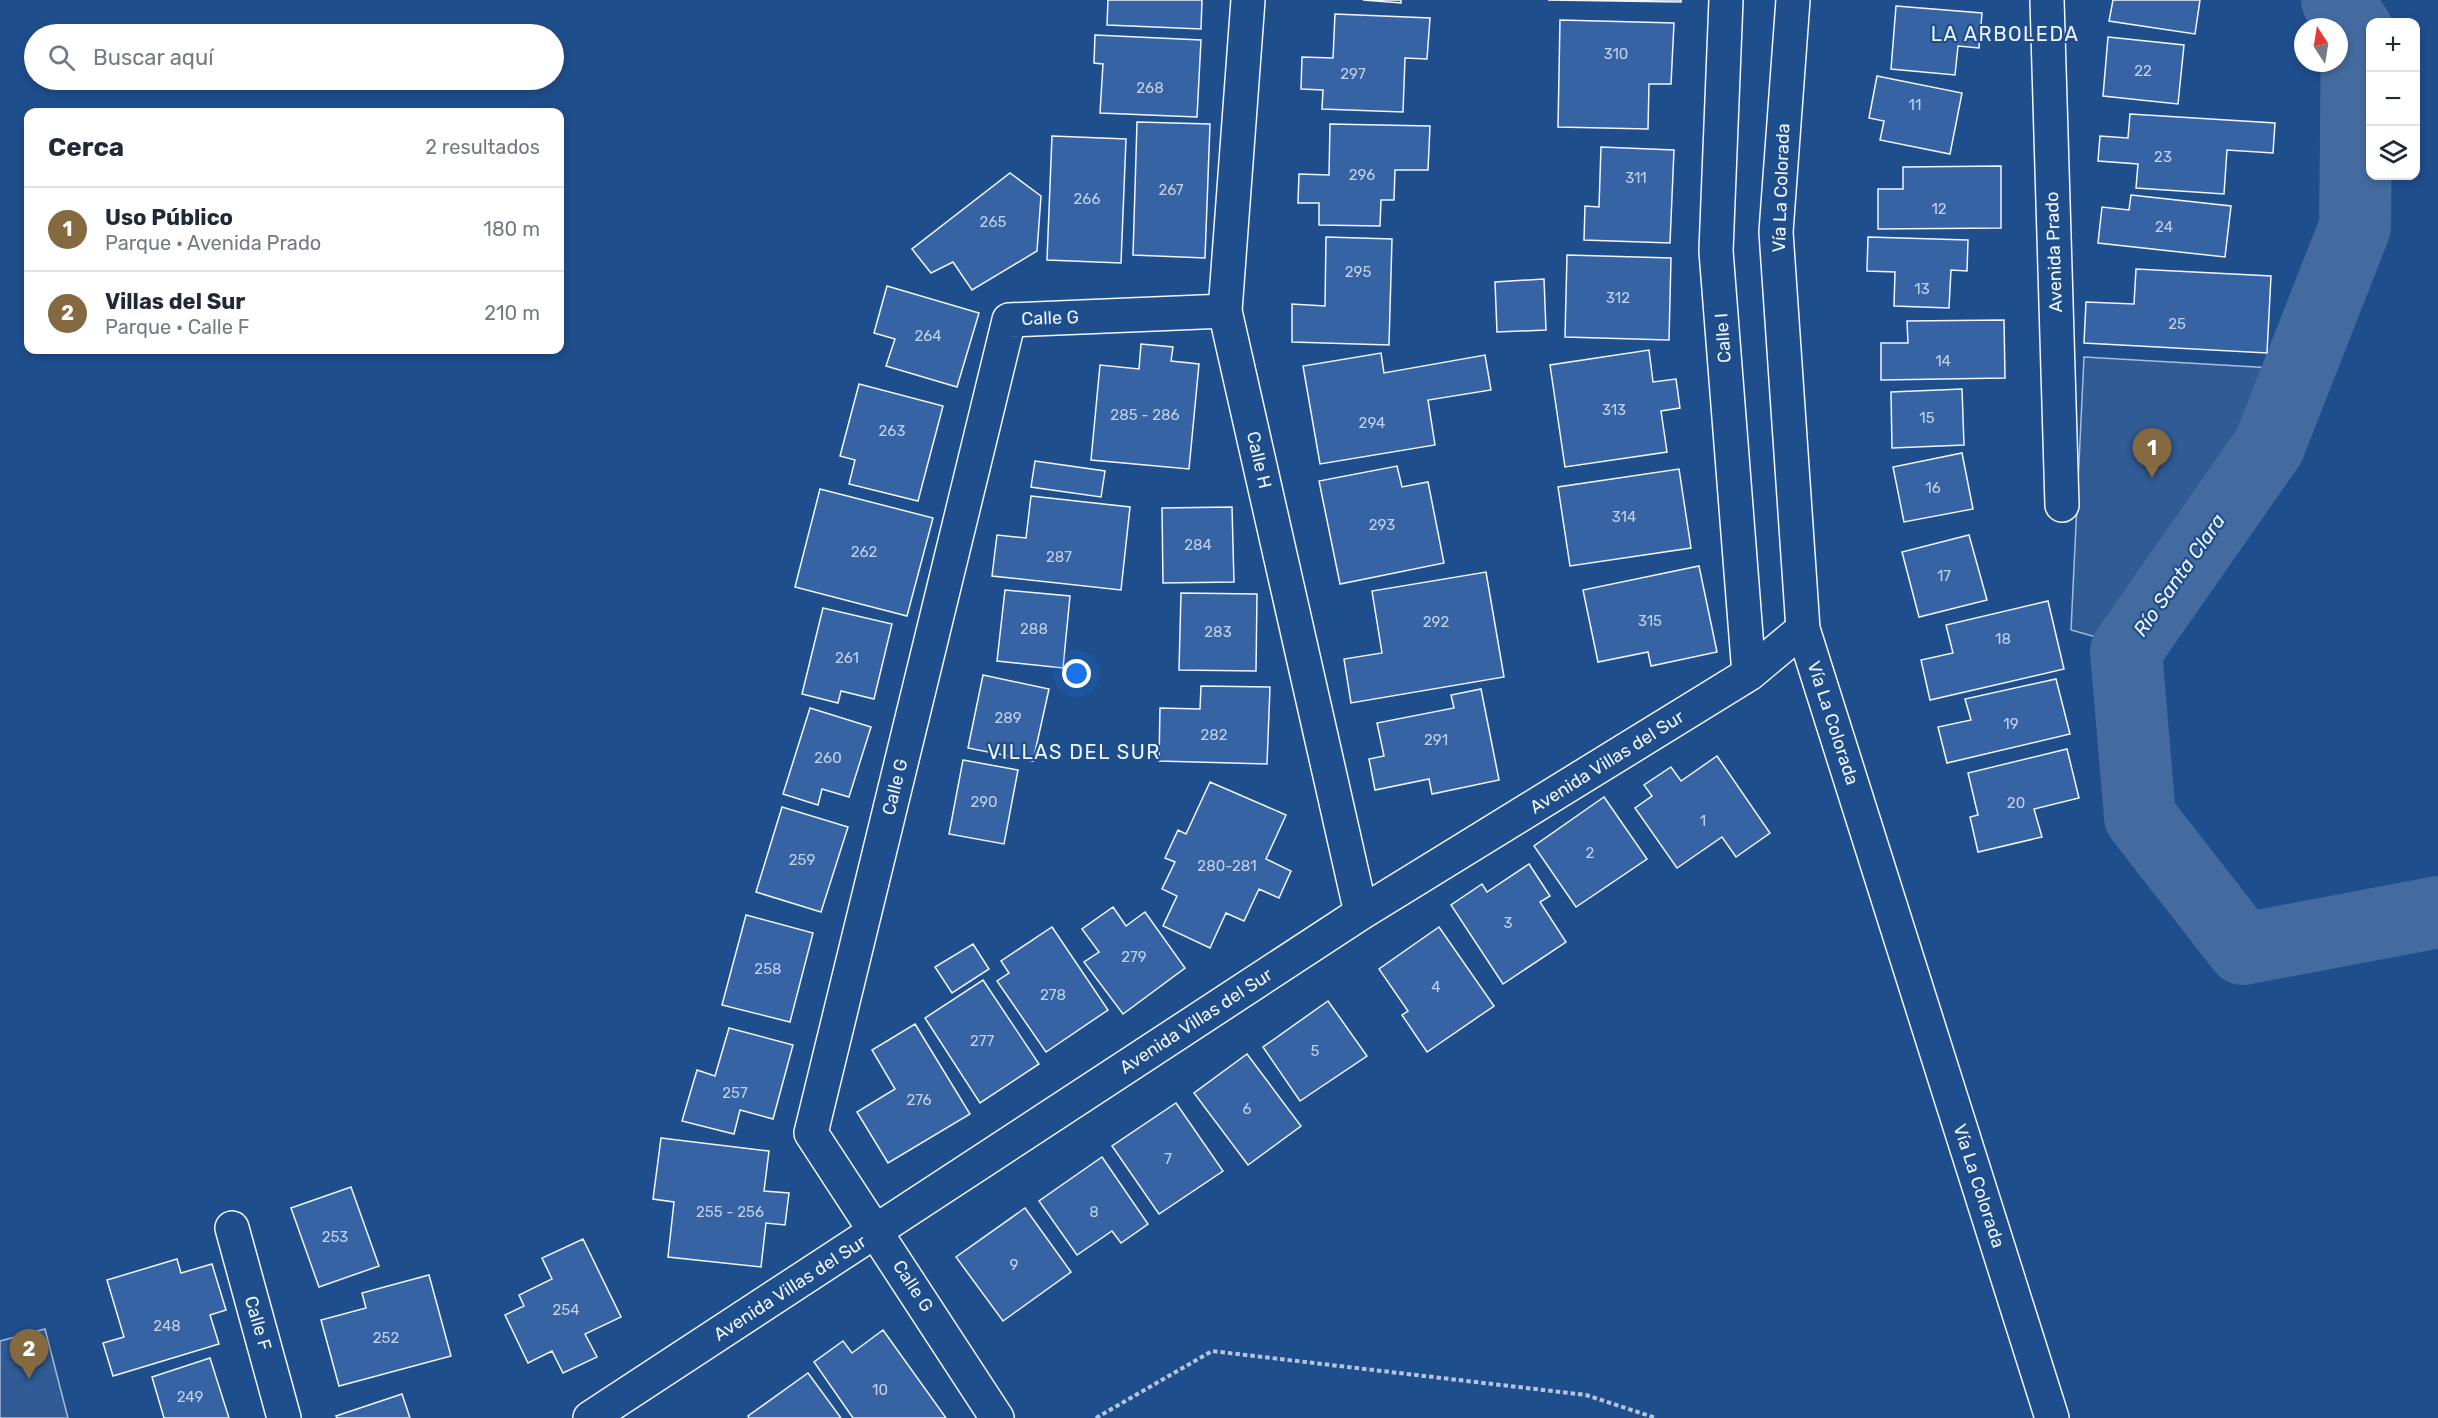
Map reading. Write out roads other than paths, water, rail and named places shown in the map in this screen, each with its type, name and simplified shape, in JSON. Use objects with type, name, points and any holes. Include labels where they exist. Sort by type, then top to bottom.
[{"type":"street","name":"Calle H","points":[[1248,0],[1225,311],[1361,913]]},
{"type":"street","name":"Calle I","points":[[1726,0],[1716,251],[1749,674]]},
{"type":"street","name":"Vía La Colorada","points":[[1793,0],[1776,232],[1803,629],[2052,1418]]},
{"type":"street","name":"Avenida Prado","points":[[2047,0],[2062,505]]},
{"type":"street","name":"Calle G","points":[[997,1418],[811,1133],[1009,320],[1225,311]]},
{"type":"street","name":"Avenida Villas del Sur","points":[[590,1418],[1361,913],[1749,674],[1803,629]]},
{"type":"street","name":"Calle F","points":[[232,1228],[284,1418]]},
{"type":"waterway","name":"Río Santa Clara","points":[[2337,0],[2357,30],[2355,227],[2269,446],[2126,651],[2140,817],[2243,949],[2438,912]]},
{"type":"place","name":"Uso Público","points":[[2152,478]]},
{"type":"place","name":"Villas del Sur","points":[[29,1379]]},
{"type":"district","name":"LA ARBOLEDA","points":[[2005,34]]},
{"type":"district","name":"VILLAS DEL SUR","points":[[1074,752]]}]
